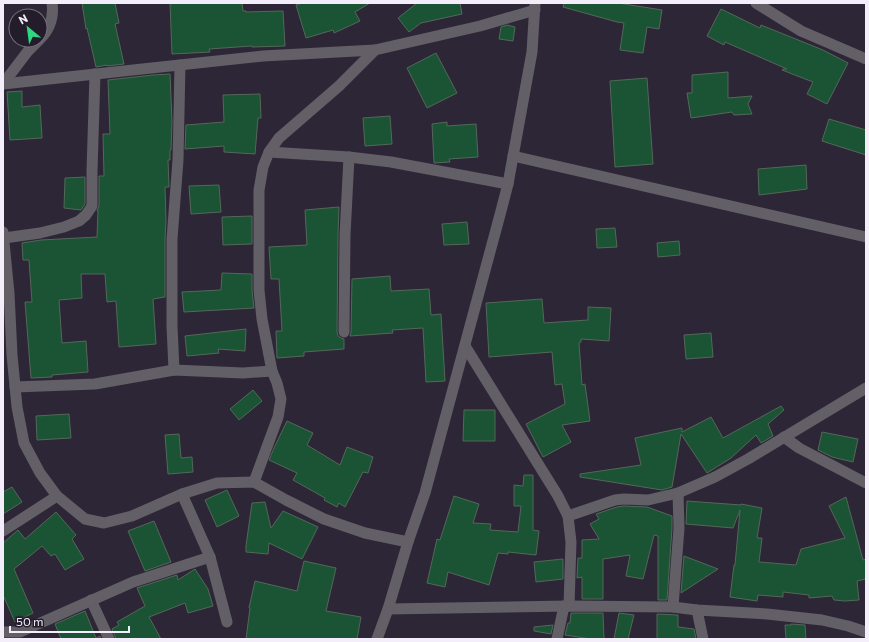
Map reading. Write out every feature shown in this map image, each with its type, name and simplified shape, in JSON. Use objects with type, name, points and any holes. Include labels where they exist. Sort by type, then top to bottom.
[{"type":"street","points":[[48,28],[51,23],[53,9],[52,3]]},
{"type":"street","points":[[756,3],[801,31],[866,59]]},
{"type":"street","points":[[3,84],[263,56],[376,50],[480,26],[535,6],[532,52],[508,184],[425,493],[377,639]]},
{"type":"street","points":[[3,84],[31,48]]},
{"type":"street","points":[[254,482],[278,417],[281,399],[272,371],[262,319],[259,290],[259,190],[263,168],[270,152],[280,138],[339,86],[376,50]]},
{"type":"street","points":[[174,370],[172,326],[172,239],[178,160],[180,65]]},
{"type":"street","points":[[96,74],[92,206],[86,215],[64,227],[40,233],[3,235],[10,293],[12,355],[17,407],[24,443],[40,473],[57,496],[85,519],[104,523],[132,516],[182,494],[217,484],[254,482],[324,519],[365,533],[408,542]]},
{"type":"street","points":[[270,152],[349,157],[391,162],[508,184]]},
{"type":"street","points":[[513,156],[866,237]]},
{"type":"street","points":[[344,332],[345,235],[349,157]]},
{"type":"street","points":[[465,346],[554,490],[568,516],[571,542],[567,606],[557,639]]},
{"type":"street","points":[[15,387],[95,384],[174,370],[243,374],[272,371]]},
{"type":"street","points":[[568,516],[615,500],[648,500],[678,493],[715,477],[748,459],[866,388]]},
{"type":"street","points":[[784,436],[799,448],[866,483]]},
{"type":"street","points":[[673,607],[679,528],[678,493]]},
{"type":"street","points":[[182,494],[210,557],[226,622]]},
{"type":"street","points":[[3,531],[57,496]]},
{"type":"street","points":[[3,632],[14,633],[25,630],[133,582],[210,557]]},
{"type":"street","points":[[91,600],[110,639]]},
{"type":"street","points":[[388,609],[567,606],[673,607],[822,620],[866,632]]},
{"type":"street","points":[[697,610],[703,639]]},
{"type":"building","points":[[82,3],[115,3],[119,23],[115,24],[124,64],[96,67],[87,28],[86,29]]},
{"type":"building","points":[[170,3],[242,3],[243,11],[246,12],[283,11],[285,46],[252,46],[209,49],[210,52],[172,54]]},
{"type":"building","points":[[302,3],[370,3],[355,12],[360,21],[334,33],[333,30],[306,38],[296,5]]},
{"type":"building","points":[[417,3],[460,3],[462,14],[421,23],[409,32],[398,18]]},
{"type":"building","points":[[564,3],[618,3],[662,10],[659,29],[647,27],[643,53],[620,50],[624,23],[563,7]]},
{"type":"building","points":[[721,9],[760,28],[761,25],[823,50],[848,63],[827,104],[807,94],[813,82],[782,70],[787,69],[725,42],[724,45],[707,36]]},
{"type":"building","points":[[507,25],[515,27],[513,41],[499,39],[501,27]]},
{"type":"building","points":[[436,53],[457,93],[427,108],[407,68]]},
{"type":"building","points":[[728,72],[728,98],[752,96],[748,104],[752,114],[734,115],[732,112],[691,118],[687,93],[692,93],[692,75]]},
{"type":"building","points":[[170,74],[172,122],[170,160],[168,160],[169,187],[165,187],[165,297],[153,299],[156,344],[119,347],[116,301],[107,302],[105,274],[81,274],[82,298],[59,300],[62,343],[86,341],[88,372],[52,375],[52,377],[31,378],[25,302],[32,302],[29,260],[23,260],[22,243],[41,240],[97,237],[99,176],[104,176],[103,134],[110,134],[108,80]]},
{"type":"building","points":[[647,78],[653,164],[615,167],[610,81]]},
{"type":"building","points":[[22,91],[22,107],[40,105],[42,138],[10,140],[7,92]]},
{"type":"building","points":[[260,94],[261,118],[258,118],[255,154],[224,152],[224,146],[185,149],[186,125],[224,122],[223,95]]},
{"type":"building","points":[[390,116],[392,144],[365,146],[363,118]]},
{"type":"building","points":[[829,119],[866,130],[866,155],[822,141]]},
{"type":"building","points":[[447,122],[447,126],[476,124],[478,157],[449,159],[450,162],[434,163],[432,124]]},
{"type":"building","points":[[806,165],[807,189],[759,195],[758,169]]},
{"type":"building","points":[[85,177],[85,204],[81,210],[64,208],[65,178]]},
{"type":"building","points":[[219,185],[221,212],[191,214],[189,186]]},
{"type":"building","points":[[339,207],[337,332],[338,336],[344,339],[344,349],[304,352],[304,356],[277,358],[276,331],[282,331],[279,279],[271,279],[269,247],[307,245],[305,210]]},
{"type":"building","points":[[252,216],[252,244],[223,245],[222,217]]},
{"type":"building","points":[[467,222],[469,244],[444,245],[442,224]]},
{"type":"building","points":[[615,228],[617,247],[597,248],[596,229]]},
{"type":"building","points":[[679,241],[680,255],[658,257],[657,243]]},
{"type":"building","points":[[222,273],[252,274],[254,308],[184,312],[182,292],[221,290]]},
{"type":"building","points":[[390,276],[391,291],[429,289],[431,315],[441,314],[445,381],[426,382],[423,328],[392,330],[393,333],[350,336],[352,279]]},
{"type":"building","points":[[542,299],[544,323],[588,320],[588,307],[611,308],[609,341],[581,339],[581,342],[579,343],[582,385],[585,384],[590,421],[562,425],[571,442],[543,457],[526,424],[565,404],[562,384],[555,385],[552,352],[489,357],[486,303]]},
{"type":"building","points":[[246,329],[245,351],[218,349],[219,353],[187,356],[185,336]]},
{"type":"building","points":[[711,333],[713,357],[686,359],[684,335]]},
{"type":"building","points":[[253,390],[262,401],[239,420],[230,409]]},
{"type":"building","points":[[781,406],[784,410],[768,424],[773,436],[761,443],[756,435],[731,458],[707,473],[681,434],[672,487],[662,490],[580,477],[580,474],[641,465],[635,438],[682,428],[682,432],[711,417],[723,438]]},
{"type":"building","points":[[464,410],[495,410],[495,441],[463,441]]},
{"type":"building","points":[[69,414],[71,438],[37,440],[36,416]]},
{"type":"building","points":[[287,421],[313,433],[307,445],[340,465],[347,447],[373,457],[368,473],[363,472],[345,507],[339,503],[337,507],[324,500],[325,498],[293,480],[297,473],[269,460]]},
{"type":"building","points":[[822,432],[858,439],[853,462],[832,457],[818,450]]},
{"type":"building","points":[[179,434],[181,458],[192,457],[193,472],[168,474],[165,435]]},
{"type":"building","points":[[524,475],[533,475],[533,530],[539,531],[536,555],[508,552],[508,554],[498,553],[489,585],[448,572],[445,587],[427,583],[437,539],[440,540],[454,496],[479,504],[473,523],[491,524],[490,530],[518,532],[521,506],[514,506],[514,485],[523,486]]},
{"type":"building","points":[[12,487],[22,502],[3,514],[3,492]]},
{"type":"building","points":[[227,490],[239,516],[217,527],[205,500]]},
{"type":"building","points":[[846,497],[863,560],[866,559],[866,579],[857,581],[859,600],[834,600],[832,596],[809,598],[809,595],[783,592],[783,597],[758,595],[757,601],[730,597],[735,565],[740,510],[733,528],[686,524],[687,501],[741,504],[762,508],[757,538],[762,538],[759,562],[796,565],[801,549],[845,538],[829,506]]},
{"type":"building","points":[[265,502],[271,528],[283,511],[318,527],[302,559],[269,543],[268,554],[246,552],[252,503]]},
{"type":"building","points":[[624,506],[647,507],[672,516],[667,600],[658,600],[658,536],[654,535],[643,579],[626,576],[630,555],[603,559],[603,599],[582,599],[582,577],[577,578],[578,558],[582,558],[582,540],[599,539],[590,524],[599,519],[596,514]]},
{"type":"building","points":[[56,512],[76,535],[72,539],[84,559],[65,570],[55,554],[51,556],[42,546],[14,569],[33,613],[15,622],[3,595],[3,543],[18,530],[25,539]]},
{"type":"building","points":[[154,521],[171,562],[145,571],[128,531]]},
{"type":"building","points":[[684,556],[718,569],[681,593]]},
{"type":"building","points":[[563,559],[563,579],[536,582],[534,562]]},
{"type":"building","points":[[304,561],[336,568],[326,611],[361,617],[357,639],[246,639],[249,608],[255,581],[297,591]]},
{"type":"building","points":[[195,569],[208,589],[213,606],[188,613],[185,603],[149,617],[161,639],[116,639],[112,629],[119,625],[117,622],[145,606],[137,588],[177,575],[178,580]]},
{"type":"building","points":[[85,611],[96,638],[100,636],[101,639],[61,639],[55,624]]},
{"type":"building","points":[[571,613],[603,613],[604,639],[591,639],[565,635],[568,623],[570,623]]},
{"type":"building","points":[[619,613],[634,615],[628,639],[614,639]]},
{"type":"building","points":[[657,614],[678,615],[678,627],[694,629],[696,639],[657,639]]},
{"type":"building","points":[[553,625],[551,634],[534,631],[534,627]]},
{"type":"building","points":[[785,625],[805,625],[806,639],[786,639]]}]
